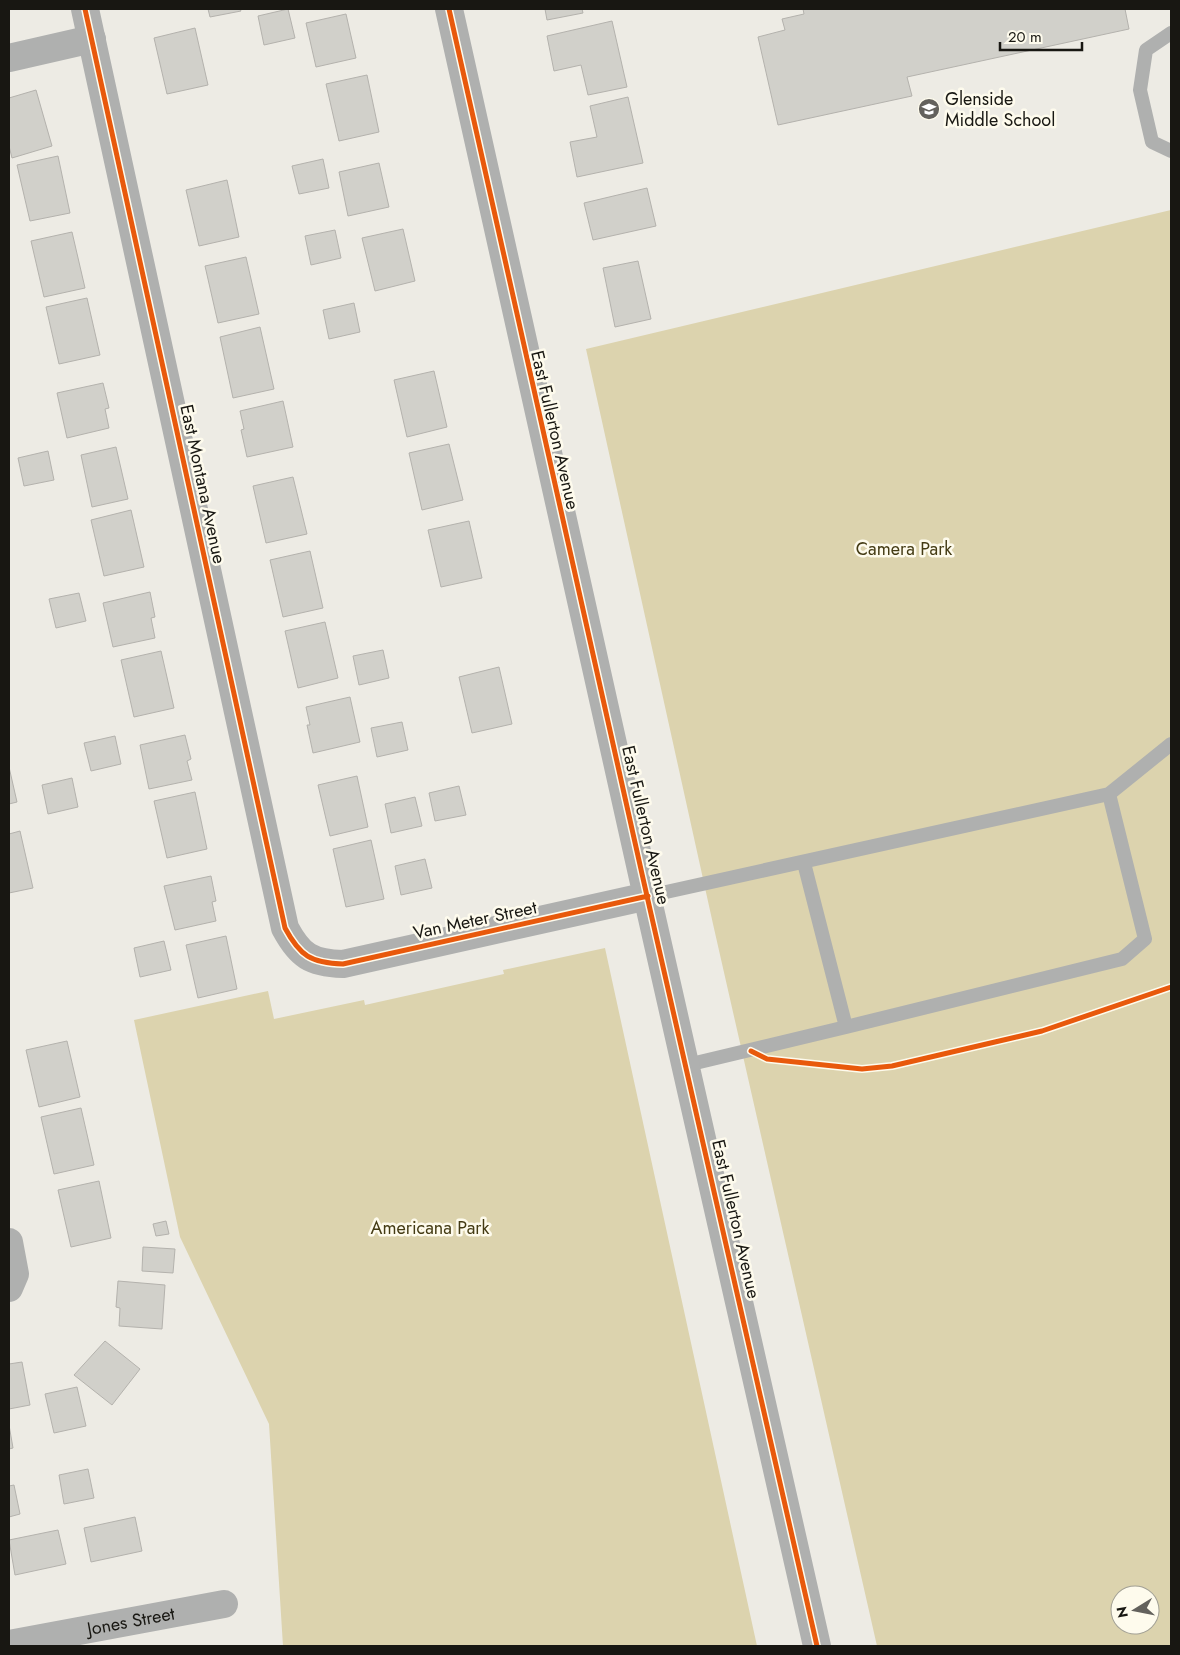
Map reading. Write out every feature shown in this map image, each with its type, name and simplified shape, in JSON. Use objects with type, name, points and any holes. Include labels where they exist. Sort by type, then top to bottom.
[{"type":"street","name":"East Montana Avenue","points":[[85,9],[285,928],[294,945],[308,958]]},
{"type":"street","name":"East Fullerton Avenue","points":[[449,9],[554,490],[687,1065],[817,1646]]},
{"type":"street","points":[[9,58],[92,39]]},
{"type":"street","name":"Van Meter Street","points":[[308,958],[324,963],[343,964],[648,896]]},
{"type":"street","points":[[9,1242],[15,1274],[9,1287]]},
{"type":"street","name":"Jones Street","points":[[9,1644],[224,1604]]},
{"type":"lane","points":[[1171,33],[1146,50],[1140,90],[1152,142],[1171,151]]},
{"type":"lane","points":[[648,896],[1109,794],[1171,744]]},
{"type":"lane","points":[[687,1065],[1122,959],[1145,939],[1109,794]]},
{"type":"lane","points":[[804,863],[846,1026]]},
{"type":"green space","name":"Camera Park","points":[[1171,210],[1171,1646],[877,1646],[713,924],[586,349]]},
{"type":"green space","name":"Americana Park","points":[[605,948],[757,1646],[283,1646],[269,1424],[180,1237],[134,1020],[268,991],[274,1019],[364,1000],[365,1005],[504,974],[503,970]]},
{"type":"building","points":[[208,9],[240,9],[241,11],[210,17]]},
{"type":"building","points":[[288,9],[295,38],[264,45],[258,16]]},
{"type":"building","points":[[545,9],[582,9],[583,13],[547,20]]},
{"type":"building","points":[[803,9],[1125,9],[1129,29],[907,77],[912,96],[778,125],[758,37],[785,30],[782,19],[804,14]]},
{"type":"building","points":[[346,14],[356,58],[316,67],[306,23]]},
{"type":"building","points":[[612,21],[627,87],[588,95],[581,65],[554,71],[547,36]]},
{"type":"building","points":[[195,28],[208,85],[167,94],[154,38]]},
{"type":"building","points":[[367,75],[379,132],[339,141],[326,84]]},
{"type":"building","points":[[36,90],[52,146],[12,158],[9,146],[9,98]]},
{"type":"building","points":[[628,97],[643,163],[577,177],[570,142],[597,137],[590,106]]},
{"type":"building","points":[[58,156],[70,213],[30,221],[17,165]]},
{"type":"building","points":[[323,159],[329,188],[299,194],[292,166]]},
{"type":"building","points":[[379,163],[389,207],[348,216],[339,172]]},
{"type":"building","points":[[227,180],[239,237],[199,246],[186,190]]},
{"type":"building","points":[[647,188],[656,226],[593,240],[584,203]]},
{"type":"building","points":[[403,229],[415,281],[375,291],[362,238]]},
{"type":"building","points":[[335,230],[341,258],[311,265],[305,236]]},
{"type":"building","points":[[72,232],[85,288],[44,297],[31,241]]},
{"type":"building","points":[[246,257],[259,314],[218,323],[205,266]]},
{"type":"building","points":[[638,261],[651,319],[615,327],[603,268]]},
{"type":"building","points":[[87,298],[100,355],[59,364],[46,307]]},
{"type":"building","points":[[354,303],[360,332],[329,339],[323,310]]},
{"type":"building","points":[[260,327],[274,389],[233,398],[220,337]]},
{"type":"building","points":[[434,371],[447,427],[407,437],[394,380]]},
{"type":"building","points":[[103,383],[109,408],[105,409],[109,428],[67,438],[57,393]]},
{"type":"building","points":[[283,401],[293,447],[247,457],[241,430],[244,429],[240,411]]},
{"type":"building","points":[[449,444],[463,500],[422,510],[409,453]]},
{"type":"building","points":[[116,447],[128,499],[92,507],[81,455]]},
{"type":"building","points":[[48,451],[54,480],[24,486],[18,458]]},
{"type":"building","points":[[293,477],[307,534],[266,543],[253,486]]},
{"type":"building","points":[[131,510],[144,567],[104,576],[91,520]]},
{"type":"building","points":[[469,521],[482,578],[441,587],[428,530]]},
{"type":"building","points":[[310,551],[323,608],[283,617],[270,560]]},
{"type":"building","points":[[150,592],[155,617],[151,618],[155,638],[113,647],[103,603]]},
{"type":"building","points":[[79,593],[86,621],[56,628],[49,599]]},
{"type":"building","points":[[325,622],[338,678],[298,688],[285,631]]},
{"type":"building","points":[[383,650],[389,678],[359,685],[353,656]]},
{"type":"building","points":[[161,651],[174,708],[134,717],[121,660]]},
{"type":"building","points":[[499,667],[512,724],[472,733],[459,677]]},
{"type":"building","points":[[350,697],[360,742],[313,753],[307,725],[310,725],[306,707]]},
{"type":"building","points":[[402,722],[408,750],[377,757],[371,728]]},
{"type":"building","points":[[185,735],[191,759],[187,761],[192,780],[149,789],[140,745]]},
{"type":"building","points":[[115,736],[121,764],[91,771],[84,743]]},
{"type":"building","points":[[9,767],[17,802],[9,804]]},
{"type":"building","points":[[357,776],[368,827],[330,836],[318,785]]},
{"type":"building","points":[[72,778],[78,807],[48,814],[42,785]]},
{"type":"building","points":[[459,786],[466,815],[435,821],[429,793]]},
{"type":"building","points":[[195,792],[207,849],[167,858],[154,801]]},
{"type":"building","points":[[415,797],[422,826],[391,833],[385,804]]},
{"type":"building","points":[[20,831],[33,888],[9,893],[9,834]]},
{"type":"building","points":[[371,840],[384,899],[346,907],[333,849]]},
{"type":"building","points":[[425,859],[432,888],[401,895],[395,866]]},
{"type":"building","points":[[211,876],[216,901],[212,902],[216,921],[175,930],[164,886]]},
{"type":"building","points":[[226,936],[237,989],[198,998],[186,945]]},
{"type":"building","points":[[164,941],[171,970],[140,977],[134,948]]},
{"type":"building","points":[[67,1041],[80,1097],[39,1107],[26,1050]]},
{"type":"building","points":[[81,1108],[94,1165],[54,1174],[41,1117]]},
{"type":"building","points":[[99,1181],[111,1238],[71,1247],[58,1190]]},
{"type":"building","points":[[166,1221],[169,1234],[156,1236],[153,1224]]},
{"type":"building","points":[[143,1247],[175,1249],[173,1273],[142,1271]]},
{"type":"building","points":[[118,1281],[165,1285],[162,1329],[119,1326],[120,1308],[116,1307]]},
{"type":"building","points":[[105,1341],[140,1369],[112,1405],[74,1375]]},
{"type":"building","points":[[22,1362],[30,1405],[9,1409],[9,1364]]},
{"type":"building","points":[[77,1387],[86,1426],[54,1433],[45,1394]]},
{"type":"building","points":[[9,1425],[13,1448],[9,1449]]},
{"type":"building","points":[[88,1469],[94,1498],[64,1504],[59,1475]]},
{"type":"building","points":[[14,1485],[20,1514],[9,1517],[9,1486]]},
{"type":"building","points":[[135,1517],[142,1551],[91,1562],[84,1528]]},
{"type":"building","points":[[58,1530],[66,1564],[15,1575],[9,1540]]},
{"type":"cycle path","points":[[85,9],[285,928],[290,938],[302,951],[315,960],[343,964],[648,896]]},
{"type":"cycle path","points":[[449,9],[539,419],[817,1646]]},
{"type":"cycle path","points":[[751,1051],[767,1059],[862,1069],[892,1066],[1042,1031],[1171,987]]},
{"type":"place","name":"Glenside Middle School","points":[[929,109]]}]
